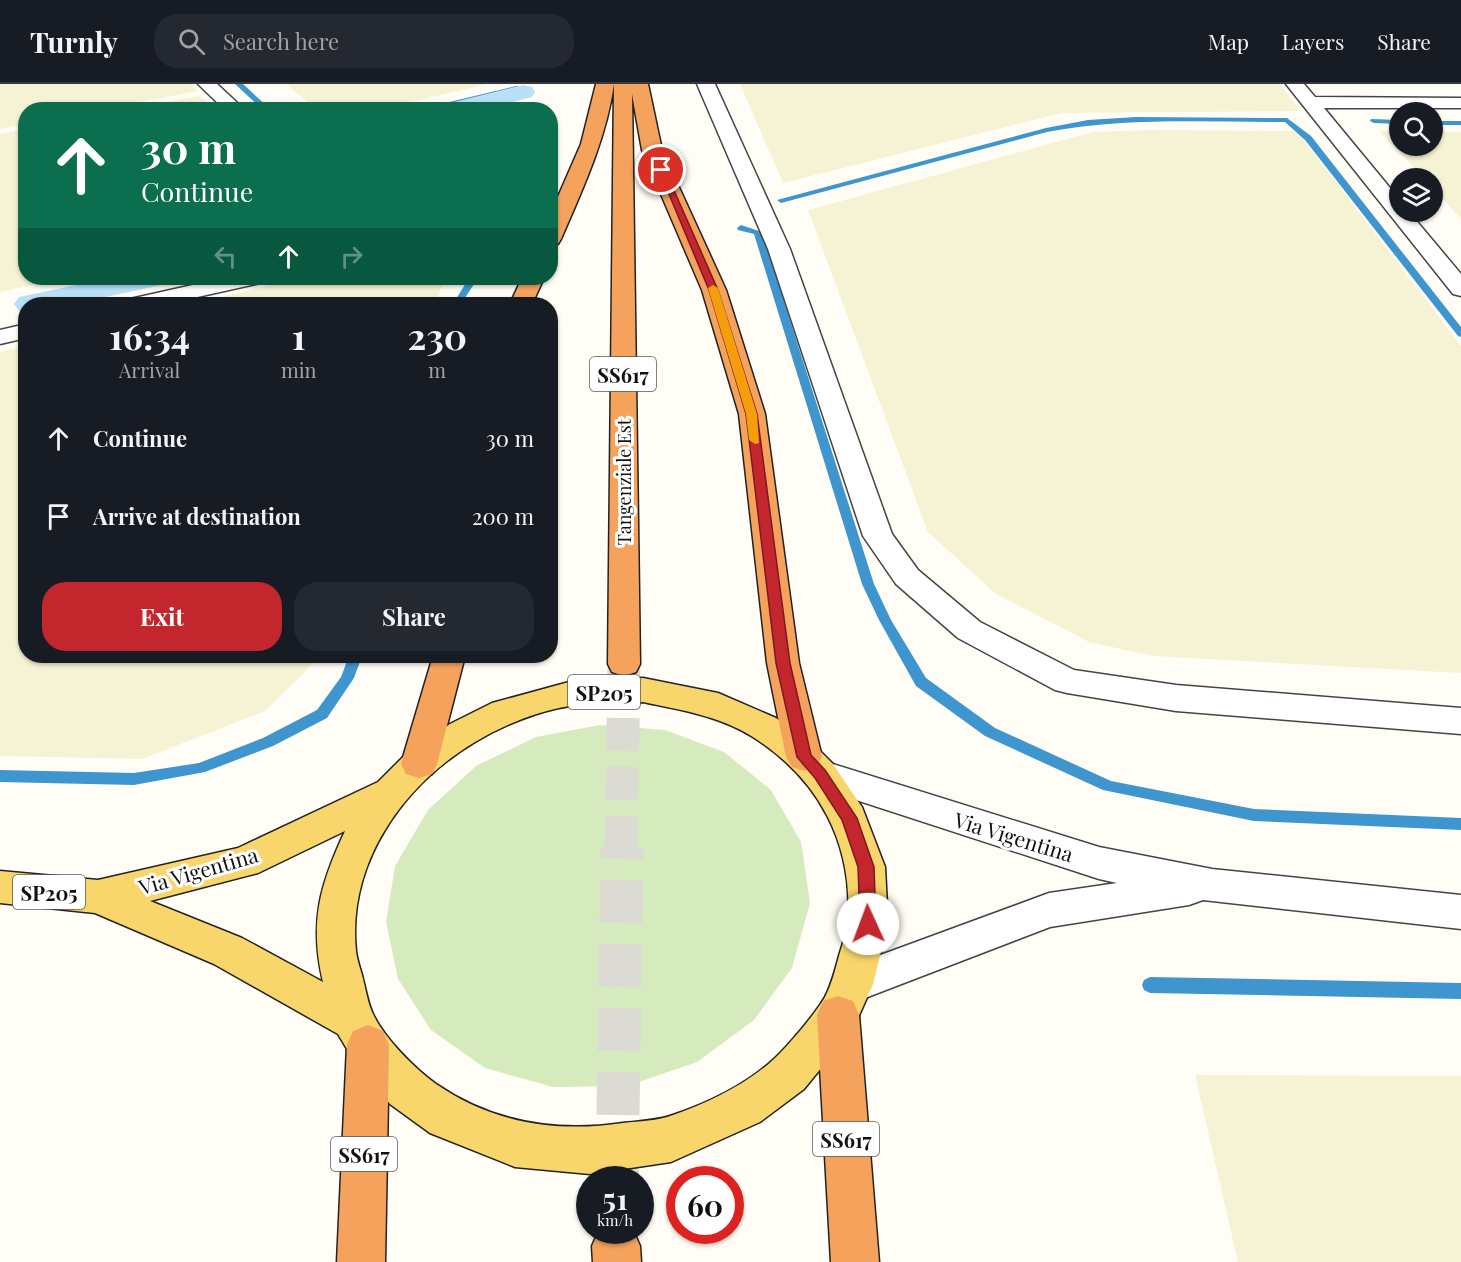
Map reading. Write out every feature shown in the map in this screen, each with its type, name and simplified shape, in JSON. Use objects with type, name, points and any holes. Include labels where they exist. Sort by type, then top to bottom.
[{"type":"highway","points":[[558,222],[579,176],[602,106],[604,84]]},
{"type":"highway","name":"Tangenziale Est","points":[[623,84],[624,664]]},
{"type":"highway","points":[[639,84],[652,150],[714,290],[752,414],[783,663],[812,765]]},
{"type":"highway","points":[[406,777],[447,663]]},
{"type":"highway","name":"SS617","points":[[845,1000],[855,1262]]},
{"type":"highway","name":"SS617","points":[[360,1033],[361,1262]]},
{"type":"main road","name":"Via Vigentina","points":[[0,886],[98,897],[228,951],[360,1033],[406,1089],[446,1117],[515,1144],[590,1151],[671,1139],[744,1107],[789,1074],[845,1000],[868,924],[866,867],[849,818],[812,765],[764,727],[706,702],[644,690],[569,694],[504,712],[462,733],[406,777],[245,862],[98,897]]},
{"type":"main road","name":"Via Vigentina","points":[[360,1033],[336,952],[336,911],[346,870],[365,828],[406,777]]},
{"type":"street","points":[[207,84],[227,102]]},
{"type":"street","points":[[706,84],[779,249],[878,536],[907,576],[969,630],[1067,681],[1176,698],[1461,721]]},
{"type":"street","points":[[1295,84],[1461,290]]},
{"type":"street","points":[[1309,102],[1461,103]]},
{"type":"street","points":[[169,297],[221,285]]},
{"type":"street","points":[[0,337],[18,333]]},
{"type":"street","name":"Via Vigentina","points":[[812,765],[1099,863],[1212,885],[1461,912]]},
{"type":"street","name":"Via Vigentina","points":[[845,1000],[1048,910],[1212,885]]},
{"type":"shaded area","points":[[0,84],[192,84],[198,91],[139,102],[18,102],[18,125],[0,129]]},
{"type":"shaded area","points":[[286,84],[488,84],[410,102],[308,102]]},
{"type":"shaded area","points":[[740,84],[1280,84],[1300,111],[1062,113],[783,183]]},
{"type":"shaded area","points":[[199,96],[207,102],[167,102]]},
{"type":"shaded area","points":[[18,130],[18,285],[32,285],[0,292],[0,134]]},
{"type":"shaded area","points":[[1297,131],[1461,346],[1461,673],[1153,656],[1089,642],[996,594],[928,532],[808,210],[1093,132]]},
{"type":"shaded area","points":[[1379,131],[1389,131],[1389,141]]},
{"type":"shaded area","points":[[1443,131],[1461,132],[1461,219],[1443,199],[1443,168],[1414,168],[1403,156],[1443,156]]},
{"type":"shaded area","points":[[272,285],[442,286],[438,297],[221,297]]},
{"type":"shaded area","points":[[18,348],[18,663],[311,663],[310,667],[265,711],[142,759],[0,756],[0,352]]},
{"type":"shaded area","points":[[1195,1075],[1461,1076],[1461,1262],[1238,1262]]},
{"type":"green space","points":[[600,725],[665,730],[724,752],[771,790],[801,842],[810,903],[792,968],[754,1020],[697,1062],[627,1086],[553,1087],[485,1068],[431,1030],[398,979],[386,922],[395,866],[428,810],[476,766],[536,737]]},
{"type":"waterway","points":[[239,84],[259,102]]},
{"type":"waterway","points":[[454,102],[516,88]]},
{"type":"waterway","points":[[483,102],[523,92]]},
{"type":"waterway","points":[[781,200],[1046,130],[1088,122],[1136,119],[1287,120],[1308,138],[1461,334]]},
{"type":"waterway","points":[[1374,121],[1389,122]]},
{"type":"waterway","points":[[1443,123],[1461,123]]},
{"type":"waterway","points":[[741,228],[758,232],[868,584],[885,620],[921,682],[990,732],[1108,786],[1254,815],[1461,824]]},
{"type":"waterway","points":[[63,297],[118,285]]},
{"type":"waterway","points":[[461,297],[469,285]]},
{"type":"waterway","points":[[0,776],[134,779],[200,768],[268,742],[322,714],[347,678],[352,663]]},
{"type":"waterway","points":[[1150,985],[1461,991]]},
{"type":"tunnel","points":[[621,849],[624,664]]},
{"type":"tunnel","points":[[617,1166],[622,848]]},
{"type":"slow traffic","points":[[713,288],[752,414],[755,440]]},
{"type":"route","points":[[661,170],[714,290],[752,414],[783,663],[804,757],[820,774],[849,818],[866,867],[868,924]]}]
